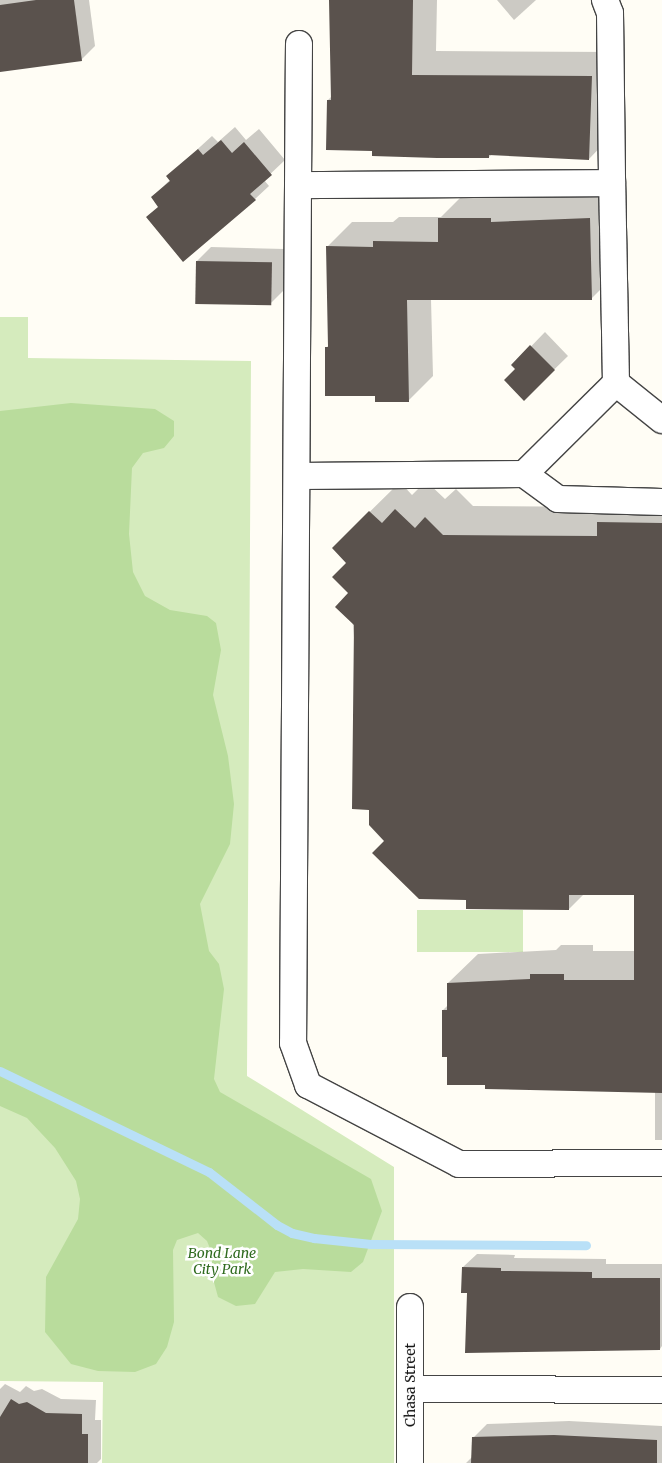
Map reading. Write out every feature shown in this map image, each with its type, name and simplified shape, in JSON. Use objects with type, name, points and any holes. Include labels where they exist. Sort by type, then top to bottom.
[{"type":"street","points":[[524,474],[616,383],[612,183],[601,4]]},
{"type":"street","points":[[299,44],[298,476],[293,1044],[308,1086],[459,1164],[662,1162]]},
{"type":"street","points":[[298,185],[612,183]]},
{"type":"street","points":[[616,383],[662,420]]},
{"type":"street","points":[[298,476],[524,474],[558,498],[662,502]]},
{"type":"street","name":"Chasa Street","points":[[410,1307],[410,1463]]},
{"type":"street","points":[[410,1389],[662,1390]]},
{"type":"green space","name":"Bond Lane City Park","points":[[0,317],[28,317],[28,358],[251,361],[247,1076],[394,1167],[394,1463],[102,1463],[103,1382],[0,1381]]},
{"type":"green space","name":"Bond Lane City Park","points":[[71,403],[155,409],[174,421],[174,436],[164,448],[143,453],[132,468],[129,534],[133,572],[145,596],[170,610],[207,616],[216,623],[221,650],[213,695],[228,756],[234,804],[230,844],[200,904],[209,951],[219,964],[224,989],[214,1079],[220,1092],[371,1179],[382,1211],[363,1262],[351,1272],[303,1269],[275,1272],[255,1304],[236,1306],[218,1297],[212,1275],[211,1251],[207,1241],[198,1233],[177,1240],[173,1250],[174,1322],[167,1347],[156,1364],[135,1372],[98,1371],[71,1364],[45,1332],[46,1277],[78,1219],[80,1199],[76,1181],[55,1148],[27,1118],[0,1106],[0,411]]},
{"type":"green space","points":[[417,910],[523,910],[523,952],[417,952]]},
{"type":"building","points":[[36,0],[74,0],[82,61],[0,72],[0,5]]},
{"type":"building","points":[[329,0],[413,0],[412,75],[592,76],[589,160],[489,155],[489,158],[372,156],[372,151],[326,150],[327,100],[331,100]]},
{"type":"building","points":[[221,140],[232,153],[244,142],[272,175],[250,194],[256,200],[183,262],[146,217],[158,207],[151,197],[170,181],[166,176],[198,149],[203,155]]},
{"type":"building","points":[[438,218],[491,218],[491,222],[590,218],[592,300],[407,300],[409,402],[375,402],[375,396],[325,396],[325,347],[328,347],[326,246],[373,247],[373,241],[438,242]]},
{"type":"building","points":[[196,261],[272,262],[271,305],[195,304]]},
{"type":"building","points":[[530,345],[555,370],[524,401],[504,380],[515,369],[511,365]]},
{"type":"building","points":[[395,509],[415,528],[425,517],[443,535],[597,536],[597,522],[662,523],[662,1093],[485,1089],[485,1085],[447,1085],[447,1057],[442,1057],[442,1010],[447,1010],[447,983],[530,979],[530,974],[564,974],[564,980],[634,980],[634,895],[569,895],[569,910],[466,909],[466,900],[419,899],[372,853],[384,841],[369,825],[369,810],[352,809],[354,625],[335,607],[348,593],[332,577],[346,563],[332,548],[369,511],[382,523]]},
{"type":"building","points":[[462,1267],[501,1268],[501,1271],[592,1272],[592,1278],[660,1278],[660,1350],[465,1353],[467,1293],[461,1293]]},
{"type":"building","points":[[11,1399],[19,1404],[27,1402],[46,1413],[82,1414],[82,1434],[88,1434],[88,1463],[0,1463],[0,1417]]},
{"type":"building","points":[[554,1435],[657,1440],[657,1463],[471,1463],[472,1437]]},
{"type":"waterway","points":[[0,1071],[209,1172],[277,1225],[292,1233],[314,1238],[371,1244],[586,1245]]}]
